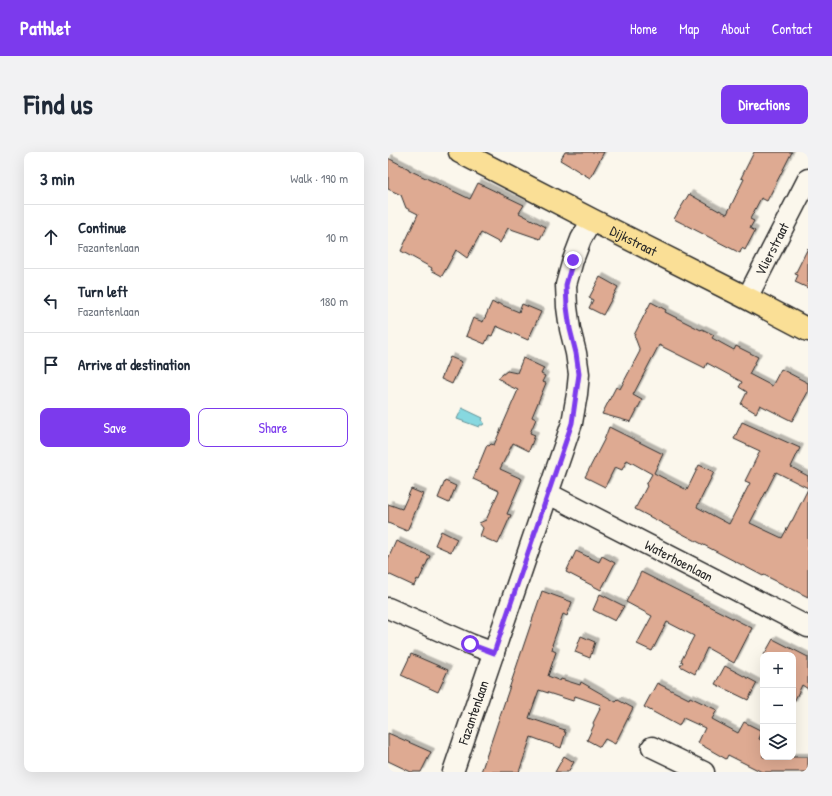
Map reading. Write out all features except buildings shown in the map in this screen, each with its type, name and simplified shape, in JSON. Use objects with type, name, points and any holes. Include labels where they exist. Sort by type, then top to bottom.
[{"type":"main road","name":"Dijkstraat","points":[[460,152],[808,330]]},
{"type":"street","name":"Vlierstraat","points":[[747,298],[808,179]]},
{"type":"street","name":"Fazantenlaan","points":[[453,772],[572,423],[579,374],[570,329],[566,285],[573,260],[581,240],[592,220]]},
{"type":"street","name":"Waterhoenlaan","points":[[549,494],[808,627]]},
{"type":"street","points":[[388,608],[494,653]]},
{"type":"street","points":[[652,747],[704,772]]},
{"type":"water","points":[[462,408],[483,418],[483,425],[480,425],[479,427],[457,419]]},
{"type":"route","points":[[470,644],[494,653],[572,423],[579,374],[570,329],[566,285],[573,260]]}]
